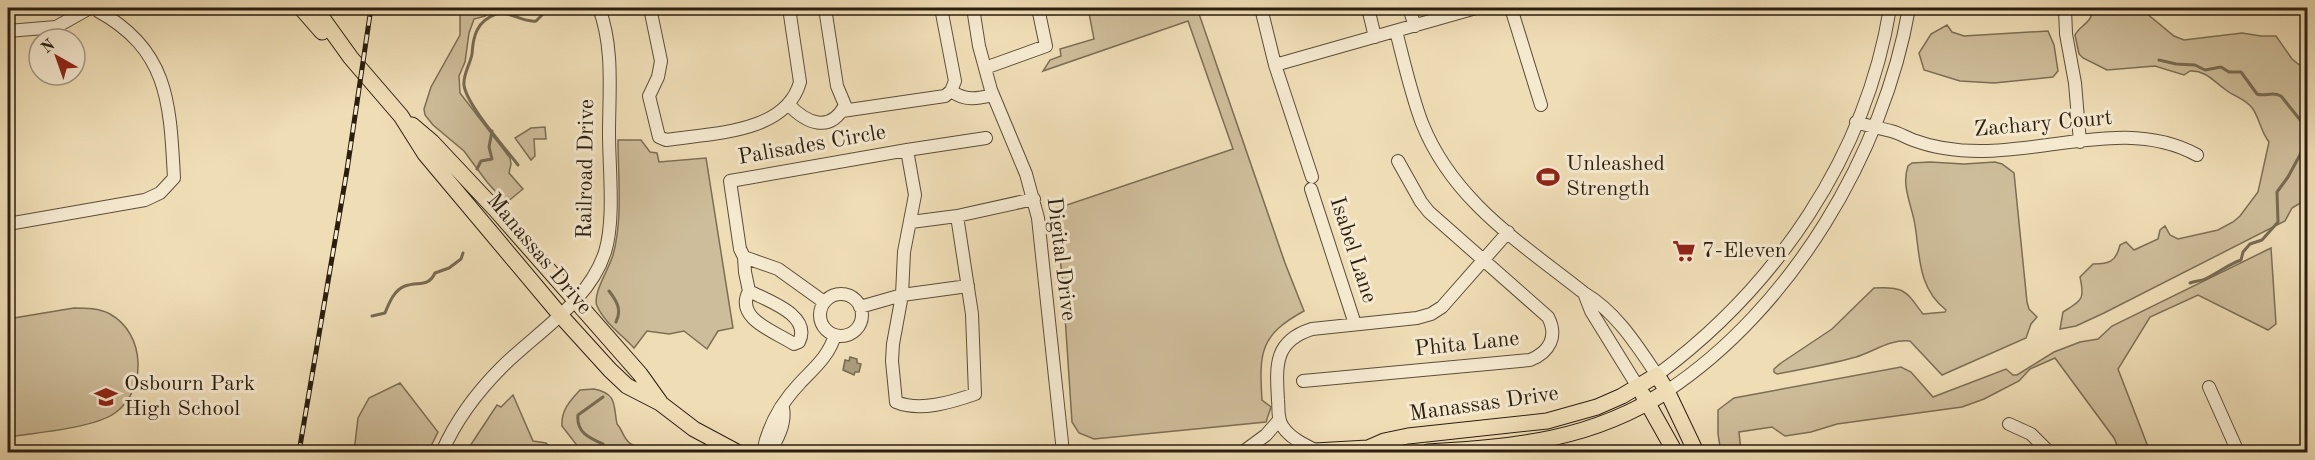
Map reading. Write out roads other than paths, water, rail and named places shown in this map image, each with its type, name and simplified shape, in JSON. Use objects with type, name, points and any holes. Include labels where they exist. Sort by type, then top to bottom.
[{"type":"main road","name":"Manassas Drive","points":[[301,8],[326,37],[351,58]]},
{"type":"main road","name":"Manassas Drive","points":[[315,8],[351,58],[401,116],[440,150],[495,209],[640,374],[660,403]]},
{"type":"main road","name":"Manassas Drive","points":[[401,116],[425,154],[560,314],[627,386],[660,403],[694,429],[737,453]]},
{"type":"main road","name":"Manassas Drive","points":[[1298,453],[1368,448],[1384,441],[1408,436],[1547,421],[1597,407],[1657,375]]},
{"type":"main road","points":[[1657,375],[1696,453]]},
{"type":"main road","points":[[1638,387],[1675,453]]},
{"type":"main road","name":"Manassas Drive","points":[[1428,453],[1493,448],[1564,437],[1608,423],[1648,404],[1667,391]]},
{"type":"main road","name":"Manassas Drive","points":[[1368,448],[1384,453]]},
{"type":"street","name":"Railroad Drive","points":[[442,453],[460,418],[486,384],[574,300],[598,268],[605,252],[609,226],[609,52],[605,24],[599,8]]},
{"type":"street","points":[[650,8],[661,61],[658,77],[650,96],[658,137],[666,140],[751,127],[775,115],[788,104],[798,90],[800,82],[789,8]]},
{"type":"street","points":[[788,104],[815,123],[826,122],[837,117],[842,111],[844,105],[837,86],[825,8]]},
{"type":"street","points":[[842,111],[945,96],[951,91],[955,81],[941,8]]},
{"type":"street","name":"Digital Drive","points":[[973,8],[985,68],[993,94],[1026,174],[1038,218],[1063,453]]},
{"type":"street","points":[[985,68],[1046,46],[1038,8]]},
{"type":"street","name":"Isabel Lane","points":[[1261,8],[1275,65],[1355,324]]},
{"type":"street","points":[[1368,8],[1375,37]]},
{"type":"street","points":[[1409,8],[1415,26]]},
{"type":"street","points":[[1275,65],[1476,8]]},
{"type":"street","points":[[1511,8],[1541,105]]},
{"type":"street","name":"Manassas Drive","points":[[1657,375],[1705,338],[1724,320],[1778,259],[1798,232],[1823,191],[1858,116],[1881,51],[1890,8]]},
{"type":"street","name":"Manassas Drive","points":[[1667,391],[1747,323],[1794,268],[1820,233],[1836,206],[1876,123],[1898,57],[1909,8]]},
{"type":"street","points":[[8,31],[40,30],[60,26],[94,9],[129,32],[140,42],[156,67],[170,117],[174,177],[160,193],[145,200],[8,224]]},
{"type":"street","points":[[2065,9],[2079,142]]},
{"type":"street","points":[[1396,31],[1415,104],[1432,146],[1466,196],[1584,293],[1602,304],[1638,346],[1657,375]]},
{"type":"street","points":[[951,91],[962,98],[972,99],[993,94]]},
{"type":"street","name":"Zachary Court","points":[[1858,116],[1913,140],[1961,151],[1983,151],[2111,138],[2153,139],[2197,155]]},
{"type":"street","name":"Palisades Circle","points":[[749,291],[789,312],[801,323],[803,334],[799,342],[794,344],[752,319],[746,308],[746,297],[749,291],[730,181],[987,138]]},
{"type":"street","name":"Palisades Circle","points":[[907,150],[915,195],[904,252],[902,296],[892,361],[896,402],[904,405],[953,402],[975,394],[972,314],[957,216]]},
{"type":"street","name":"Phita Lane","points":[[1302,381],[1530,360],[1543,353],[1552,340],[1553,331],[1548,316],[1424,207],[1398,161]]},
{"type":"street","points":[[911,222],[957,216],[1034,199]]},
{"type":"street","points":[[1317,451],[1289,433],[1279,420],[1276,372],[1281,352],[1286,344],[1297,334],[1312,329],[1417,318],[1431,314],[1442,307],[1508,232]]},
{"type":"street","points":[[744,257],[778,269],[824,302]]},
{"type":"street","points":[[860,307],[902,296],[968,286]]},
{"type":"street","points":[[1584,293],[1591,310],[1638,387]]},
{"type":"street","points":[[835,295],[853,297],[860,307],[861,321],[858,327],[847,335],[835,335],[827,331],[820,320],[821,307],[824,302],[835,295]]},
{"type":"street","points":[[763,453],[774,416],[823,360],[835,335]]},
{"type":"street","points":[[2209,387],[2238,453]]},
{"type":"street","points":[[769,453],[785,418],[783,408]]},
{"type":"street","points":[[1243,453],[1266,435],[1279,420]]},
{"type":"street","points":[[2009,424],[2031,434],[2049,453]]},
{"type":"waterway","points":[[518,165],[471,103],[464,85],[465,77],[475,35],[484,21],[501,13],[536,21],[543,14]]},
{"type":"waterway","points":[[2159,60],[2195,65],[2205,70],[2221,67],[2229,72],[2241,72],[2257,94],[2281,96],[2301,121],[2308,137]]},
{"type":"waterway","points":[[477,169],[481,161],[492,159],[489,147],[492,131]]},
{"type":"waterway","points":[[2190,283],[2205,279],[2241,260],[2243,252],[2250,244],[2262,240],[2278,222],[2277,192],[2308,140]]},
{"type":"waterway","points":[[372,316],[385,313],[398,290],[429,281],[435,273],[449,268],[461,259],[463,253]]},
{"type":"waterway","points":[[609,291],[618,306],[619,314],[616,322]]},
{"type":"waterway","points":[[603,397],[578,415],[578,421],[584,434],[603,444],[604,452]]},
{"type":"railway","points":[[299,452],[347,170],[371,8]]},
{"type":"place","name":"Unleashed Strength","points":[[1548,177]]},
{"type":"place","name":"7-Eleven","points":[[1684,251]]},
{"type":"place","name":"Osbourn Park High School","points":[[106,397]]}]
